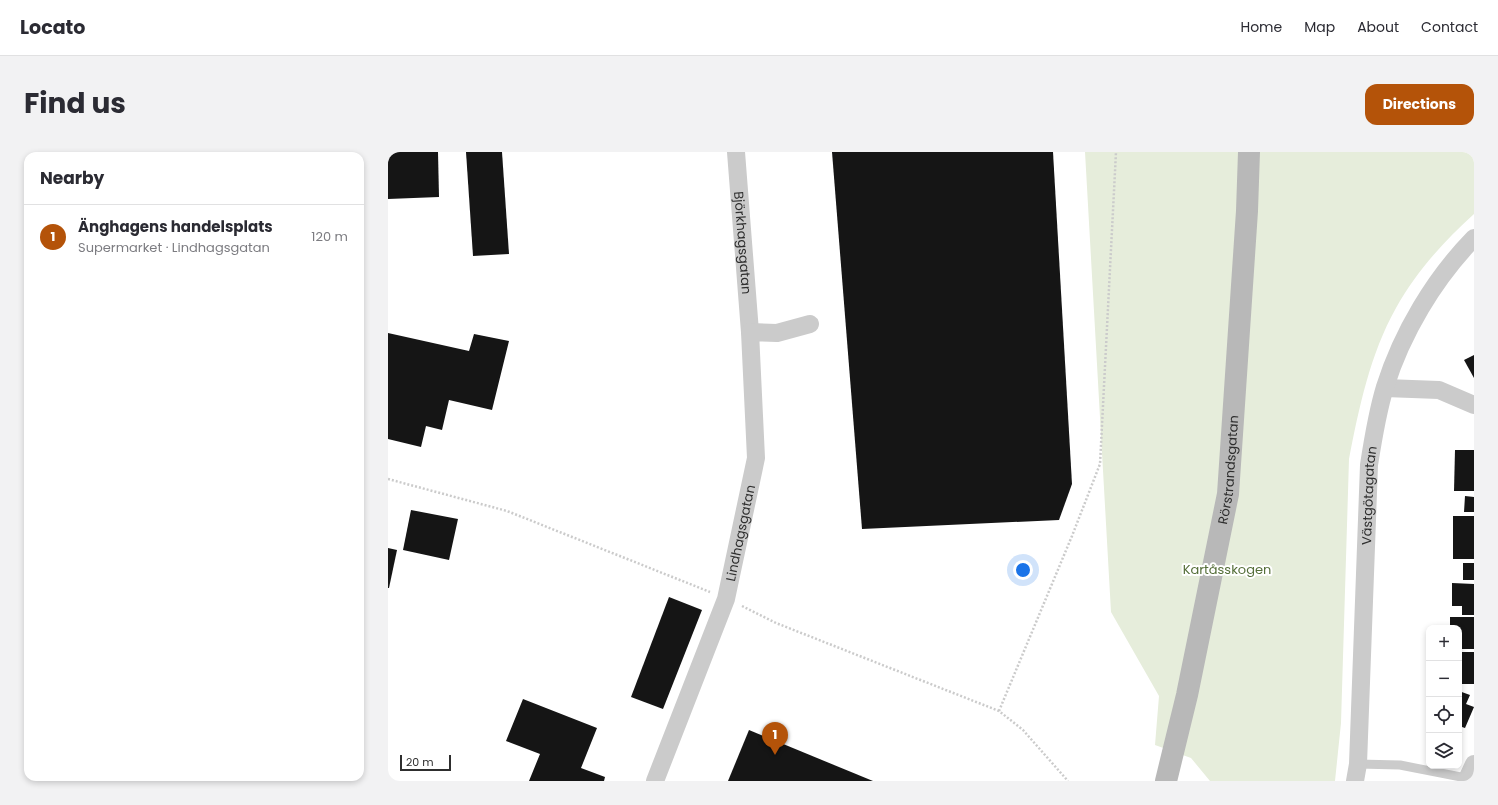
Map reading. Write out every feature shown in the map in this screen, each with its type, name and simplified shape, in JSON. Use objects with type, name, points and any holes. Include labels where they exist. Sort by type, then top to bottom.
[{"type":"main road","name":"Rörstrandsgatan","points":[[1166,781],[1187,695],[1228,494],[1247,211],[1249,152]]},
{"type":"street","name":"Björkhagsgatan","points":[[736,152],[750,332]]},
{"type":"street","name":"Västgötagatan","points":[[1357,773],[1369,465],[1374,434],[1385,388],[1401,344],[1416,317],[1446,272],[1474,238]]},
{"type":"street","points":[[750,332],[777,333],[810,324]]},
{"type":"street","name":"Lindhagsgatan","points":[[655,781],[726,599],[755,465],[756,458],[750,332]]},
{"type":"street","points":[[1385,388],[1439,390],[1474,405]]},
{"type":"lane","points":[[1357,773],[1400,765],[1472,774]]},
{"type":"path","points":[[999,710],[1072,536],[1100,464],[1116,152]]},
{"type":"green space","name":"Kartåsskogen","points":[[1085,152],[1474,152],[1474,214],[1431,258],[1412,282],[1396,308],[1372,363],[1357,420],[1349,459],[1341,723],[1335,781],[1210,781],[1191,758],[1155,745],[1159,696],[1111,612]]},
{"type":"building","points":[[388,152],[438,152],[439,197],[388,199]]},
{"type":"building","points":[[466,152],[502,152],[509,254],[473,256]]},
{"type":"building","points":[[832,152],[1053,152],[1072,484],[1059,520],[862,529]]},
{"type":"building","points":[[388,333],[469,351],[474,334],[509,341],[492,410],[449,400],[442,430],[426,426],[421,447],[388,439]]},
{"type":"building","points":[[1474,355],[1474,378],[1464,360]]},
{"type":"building","points":[[1455,450],[1474,450],[1474,491],[1454,491]]},
{"type":"building","points":[[1465,496],[1474,497],[1474,512],[1464,512]]},
{"type":"building","points":[[411,510],[458,519],[449,560],[403,550]]},
{"type":"building","points":[[1453,516],[1474,516],[1474,559],[1453,559]]},
{"type":"building","points":[[388,548],[397,550],[389,588],[388,588]]},
{"type":"building","points":[[1463,563],[1474,563],[1474,580],[1463,580]]},
{"type":"building","points":[[1452,583],[1474,584],[1474,615],[1462,615],[1462,606],[1452,606]]},
{"type":"building","points":[[669,597],[702,610],[663,709],[631,697]]},
{"type":"building","points":[[1450,617],[1474,617],[1474,649],[1462,649],[1462,625],[1450,625]]},
{"type":"building","points":[[1462,652],[1474,652],[1474,684],[1462,684]]},
{"type":"building","points":[[1462,692],[1470,695],[1466,704],[1474,707],[1465,728],[1462,727]]},
{"type":"building","points":[[523,699],[597,728],[581,768],[605,777],[604,781],[529,781],[540,754],[506,741]]},
{"type":"building","points":[[749,730],[873,781],[728,781]]},
{"type":"place","name":"Änghagens handelsplats","points":[[775,755]]}]
